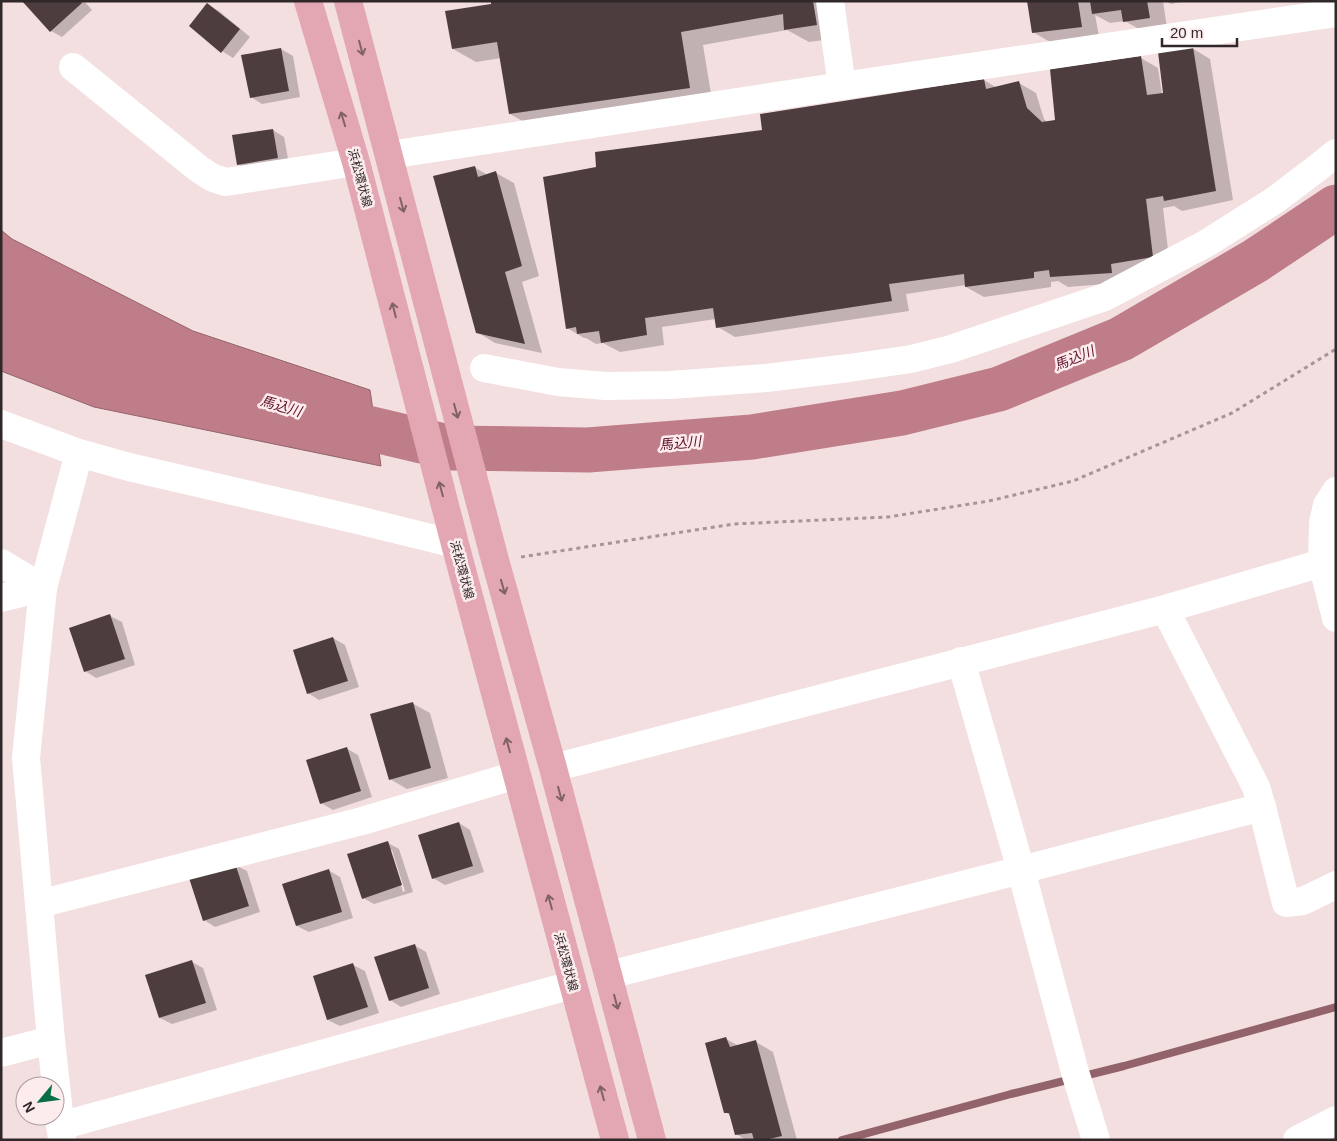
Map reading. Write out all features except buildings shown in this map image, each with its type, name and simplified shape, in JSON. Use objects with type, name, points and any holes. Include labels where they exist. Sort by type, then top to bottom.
[{"type":"main road","name":"浜松環状線","points":[[308,1],[356,162],[454,540],[614,1140]]},
{"type":"main road","points":[[348,1],[652,1140]]},
{"type":"street","points":[[830,1],[842,86]]},
{"type":"street","points":[[389,155],[1336,13]]},
{"type":"street","points":[[73,67],[199,169],[213,178],[226,182],[356,162]]},
{"type":"street","points":[[484,368],[558,382],[606,386],[670,384],[766,378],[849,368],[911,359],[951,350],[1105,297],[1207,243],[1275,200],[1336,153]]},
{"type":"street","points":[[1,424],[79,453],[129,468],[454,540]]},
{"type":"street","points":[[79,453],[42,588],[26,758],[61,1133],[572,985]]},
{"type":"street","points":[[1336,491],[1327,505],[1323,523],[1322,563],[1336,618]]},
{"type":"street","points":[[1,563],[42,588]]},
{"type":"street","points":[[553,768],[1164,609],[1322,563]]},
{"type":"street","points":[[1,598],[42,588]]},
{"type":"street","points":[[1164,609],[1256,787],[1286,903],[1303,901],[1336,885]]},
{"type":"street","points":[[962,661],[1021,870],[1077,1080],[1096,1140]]},
{"type":"street","points":[[39,904],[362,821],[516,775]]},
{"type":"street","points":[[609,975],[1262,807]]},
{"type":"street","points":[[1,1053],[51,1040]]},
{"type":"street","points":[[1297,1140],[1336,1120]]},
{"type":"path","points":[[493,550],[536,555],[734,524],[888,517],[989,501],[1073,480],[1232,413],[1336,349]]},
{"type":"water","points":[[1,230],[12,239],[193,331],[370,390],[381,466],[94,407],[1,371]]},
{"type":"waterway","name":"馬込川","points":[[316,416],[452,448],[588,450],[752,437],[902,413],[999,389],[1121,339],[1255,261],[1336,207]]},
{"type":"waterway","points":[[842,1140],[1011,1094],[1124,1066],[1336,1007]]}]
